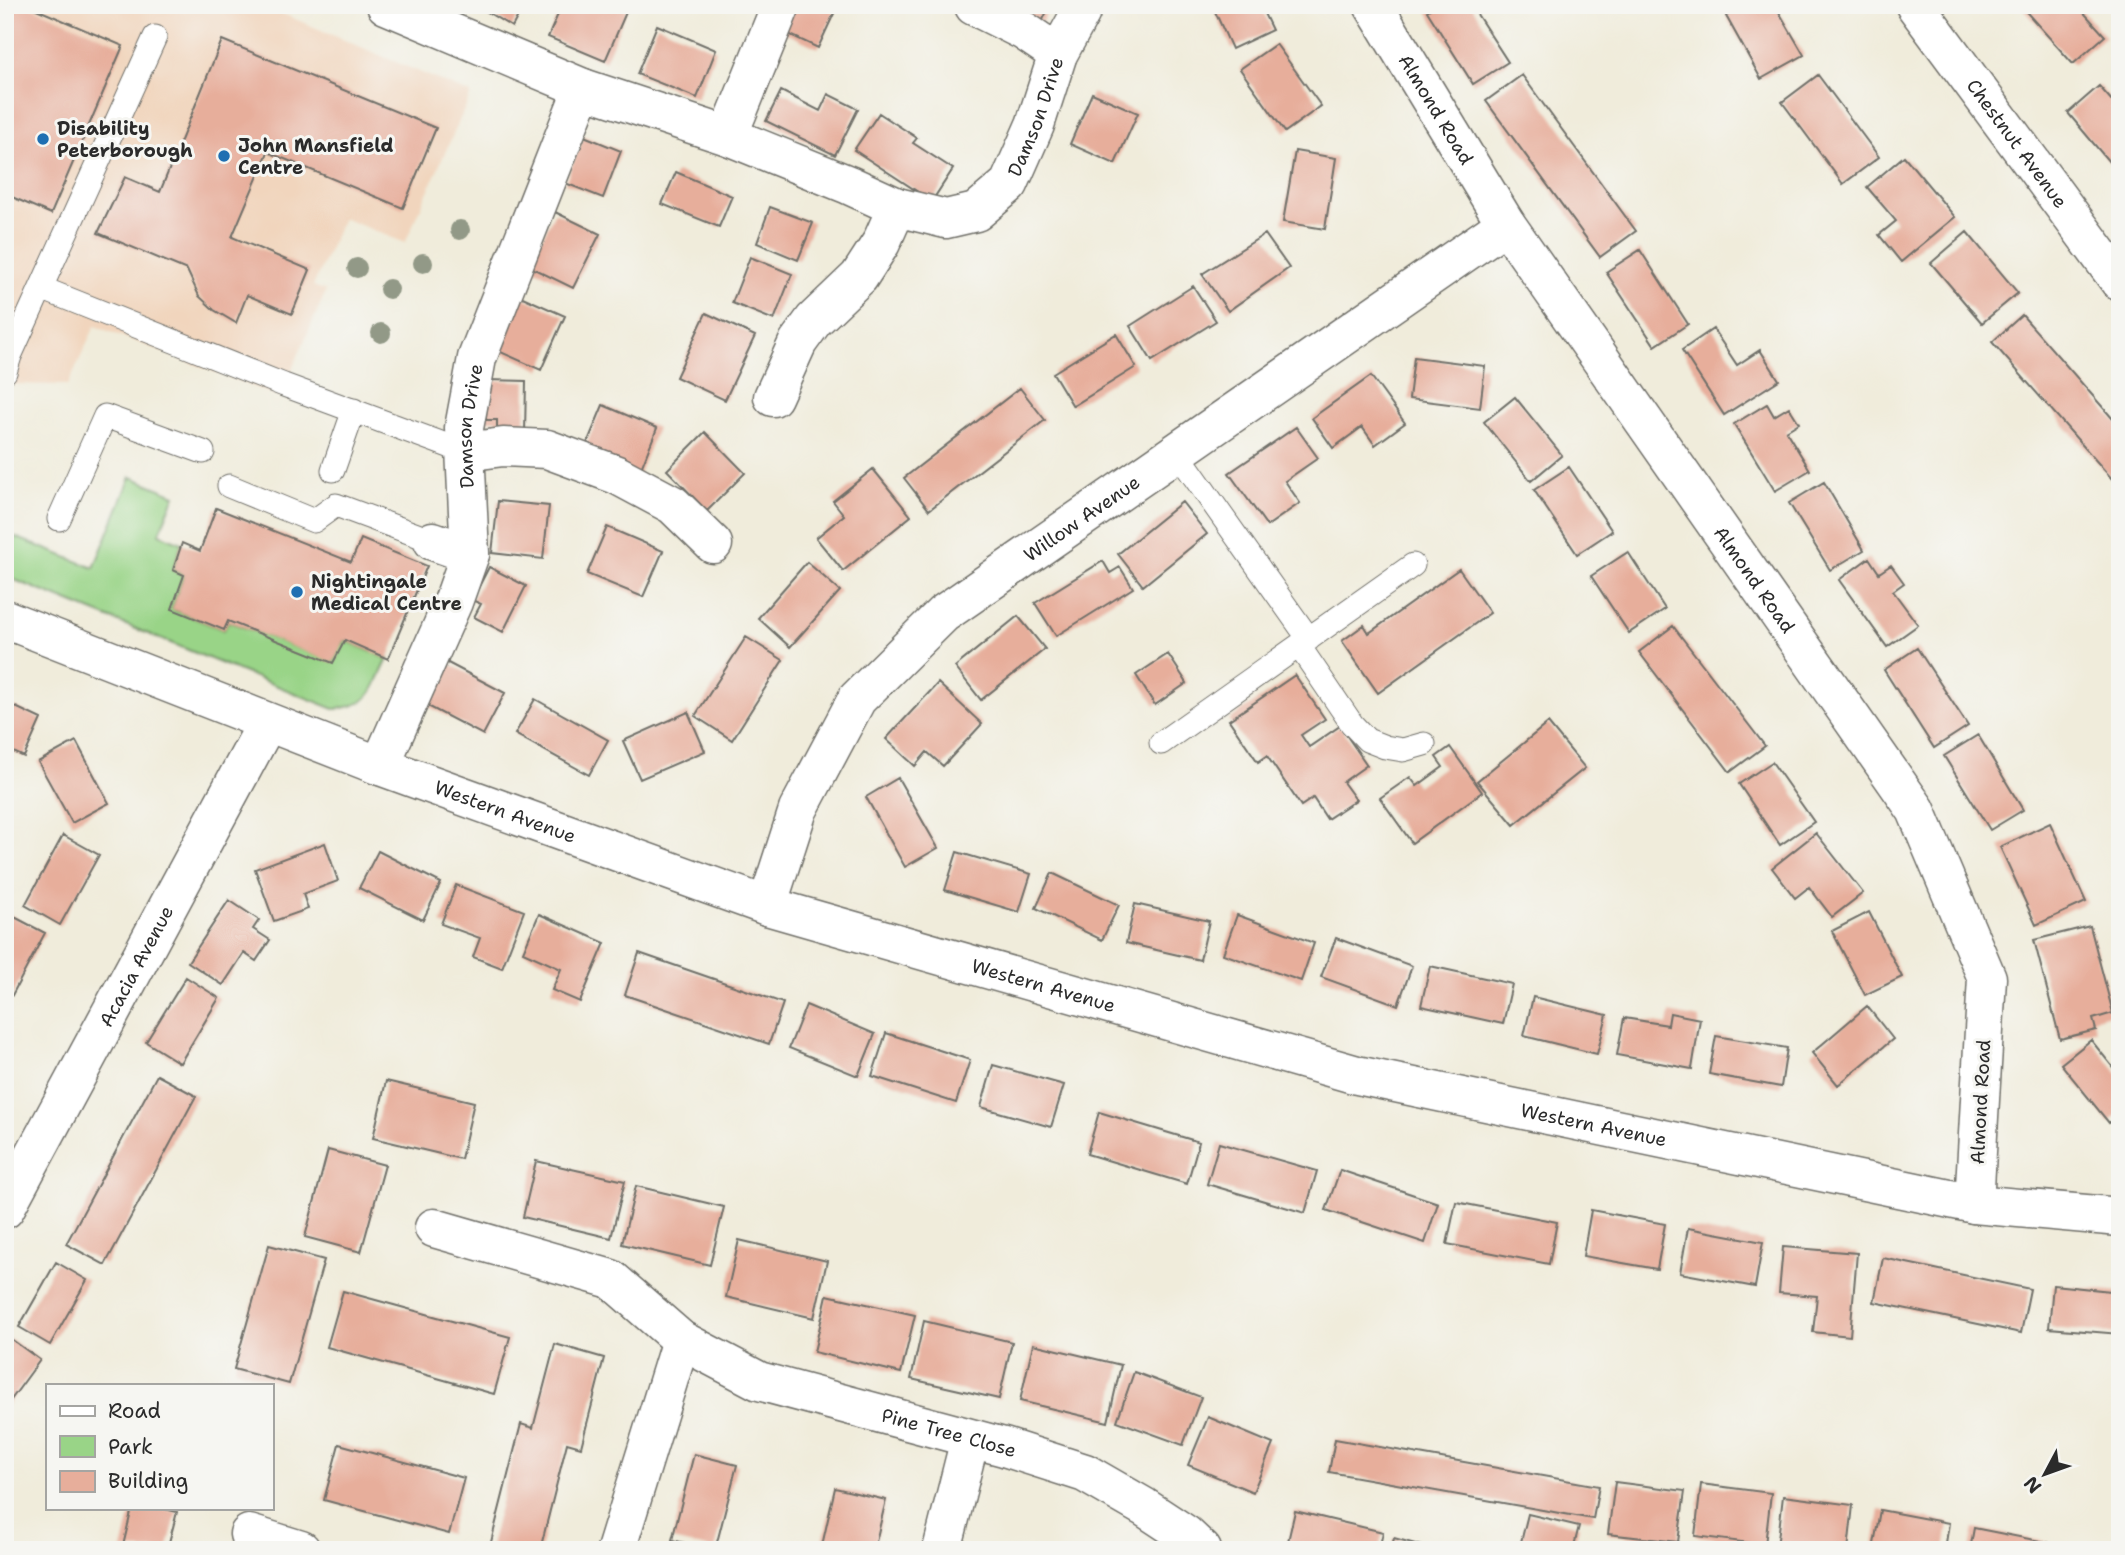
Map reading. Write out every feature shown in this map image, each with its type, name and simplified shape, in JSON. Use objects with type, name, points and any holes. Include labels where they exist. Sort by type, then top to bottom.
[{"type":"street","name":"Damson Drive","points":[[386,5],[436,15],[583,88],[728,136],[897,207],[946,219],[976,212],[1009,184],[1035,125],[1058,54],[1081,12]]},
{"type":"street","points":[[728,136],[782,5]]},
{"type":"street","name":"Almond Road","points":[[1373,5],[1506,224],[1916,810],[1987,978],[1974,1203]]},
{"type":"street","name":"Chestnut Avenue","points":[[1915,5],[2120,282]]},
{"type":"street","points":[[974,6],[1024,31],[1058,54]]},
{"type":"street","name":"Damson Drive","points":[[380,766],[453,602],[470,554],[464,428],[477,358],[583,88]]},
{"type":"street","points":[[773,397],[798,342],[814,320],[859,277],[881,243],[897,207]]},
{"type":"street","name":"Willow Avenue","points":[[767,906],[798,810],[857,699],[943,614],[1506,224]]},
{"type":"street","points":[[465,452],[503,447],[547,449],[594,466],[617,475],[673,505],[713,544]]},
{"type":"street","points":[[433,541],[470,554]]},
{"type":"street","name":"Western Avenue","points":[[5,619],[380,766],[767,906],[1357,1074],[1974,1203],[2120,1217]]},
{"type":"street","name":"Acacia Avenue","points":[[5,1209],[267,723]]},
{"type":"street","name":"Pine Tree Close","points":[[434,1228],[611,1279],[681,1340],[759,1381],[970,1438],[1085,1473],[1144,1507],[1185,1534],[1202,1550]]},
{"type":"street","points":[[616,1550],[681,1340]]},
{"type":"street","points":[[942,1550],[970,1438]]},
{"type":"street","points":[[249,1534],[301,1550]]},
{"type":"lane","points":[[5,372],[155,37]]},
{"type":"lane","points":[[41,288],[284,385],[465,452]]},
{"type":"lane","points":[[333,470],[354,410]]},
{"type":"lane","points":[[60,519],[105,416],[203,452]]},
{"type":"lane","points":[[1176,451],[1304,642],[1352,724],[1367,740],[1385,747],[1403,750],[1424,744]]},
{"type":"lane","points":[[229,486],[314,521],[336,505],[433,541]]},
{"type":"lane","points":[[1161,743],[1413,565]]},
{"type":"shaded area","name":"John Mansfield Centre","points":[[5,5],[262,5],[471,94],[405,243],[343,218],[313,286],[326,291],[280,397],[95,326],[68,385],[5,384]]},
{"type":"green space","points":[[131,477],[175,495],[159,534],[182,543],[173,570],[184,575],[172,609],[224,630],[228,621],[333,662],[345,640],[388,659],[370,694],[357,704],[334,709],[5,576],[5,533],[94,568]]},
{"type":"building","points":[[5,5],[27,5],[123,46],[51,214],[5,194],[5,147],[10,135],[5,133]]},
{"type":"building","points":[[476,5],[524,5],[512,27]]},
{"type":"building","points":[[562,5],[615,5],[627,10],[605,61],[548,37]]},
{"type":"building","points":[[794,5],[838,5],[818,48],[782,31]]},
{"type":"building","points":[[1007,5],[1050,5],[1042,22]]},
{"type":"building","points":[[1212,5],[1260,5],[1272,30],[1232,49]]},
{"type":"building","points":[[1435,5],[1471,5],[1508,62],[1473,84],[1427,11]]},
{"type":"building","points":[[1745,5],[1775,5],[1804,55],[1761,79],[1726,16]]},
{"type":"building","points":[[2020,5],[2077,5],[2105,36],[2073,64]]},
{"type":"building","points":[[657,25],[716,50],[697,98],[637,74]]},
{"type":"building","points":[[222,40],[436,128],[403,208],[268,152],[232,237],[310,270],[292,314],[247,295],[236,323],[214,310],[199,296],[187,270],[98,233],[125,177],[160,192]]},
{"type":"building","points":[[1276,44],[1321,106],[1285,132],[1240,69]]},
{"type":"building","points":[[1522,75],[1636,231],[1600,257],[1486,101]]},
{"type":"building","points":[[1818,75],[1879,157],[1843,184],[1782,102]]},
{"type":"building","points":[[2099,86],[2120,110],[2120,175],[2068,113]]},
{"type":"building","points":[[781,91],[820,111],[828,94],[858,109],[835,155],[766,121]]},
{"type":"building","points":[[1092,93],[1138,113],[1115,164],[1070,144]]},
{"type":"building","points":[[879,113],[917,138],[913,143],[953,169],[932,201],[854,150]]},
{"type":"building","points":[[584,136],[621,151],[603,198],[565,183]]},
{"type":"building","points":[[1295,151],[1336,158],[1325,229],[1283,222]]},
{"type":"building","points":[[1904,156],[1955,217],[1901,262],[1879,235],[1896,221],[1867,187]]},
{"type":"building","points":[[676,172],[732,196],[719,227],[662,204]]},
{"type":"building","points":[[770,207],[813,223],[798,260],[757,243]]},
{"type":"building","points":[[555,212],[600,234],[573,288],[528,266]]},
{"type":"building","points":[[1967,232],[2018,293],[1982,323],[1931,263]]},
{"type":"building","points":[[1265,234],[1289,268],[1228,311],[1202,274]]},
{"type":"building","points":[[1640,250],[1688,324],[1655,346],[1606,272]]},
{"type":"building","points":[[750,257],[792,274],[774,320],[732,303]]},
{"type":"building","points":[[1193,286],[1216,321],[1152,361],[1130,326]]},
{"type":"building","points":[[518,295],[565,316],[541,370],[494,349]]},
{"type":"building","points":[[706,313],[755,336],[725,400],[676,377]]},
{"type":"building","points":[[2022,315],[2120,427],[2120,488],[1992,342]]},
{"type":"building","points":[[1713,329],[1737,365],[1760,350],[1779,380],[1724,415],[1682,350]]},
{"type":"building","points":[[1116,334],[1136,367],[1073,406],[1053,373]]},
{"type":"building","points":[[1414,357],[1485,366],[1480,408],[1409,399]]},
{"type":"building","points":[[1371,376],[1405,423],[1375,445],[1362,427],[1333,448],[1312,418]]},
{"type":"building","points":[[487,380],[526,381],[525,434],[497,433],[497,420],[486,420]]},
{"type":"building","points":[[1020,388],[1045,420],[929,510],[904,478]]},
{"type":"building","points":[[1515,397],[1562,455],[1531,481],[1484,422]]},
{"type":"building","points":[[1767,404],[1774,416],[1789,407],[1799,423],[1786,431],[1810,470],[1775,491],[1734,424]]},
{"type":"building","points":[[603,405],[657,428],[638,476],[583,453]]},
{"type":"building","points":[[1296,427],[1318,458],[1285,481],[1300,503],[1267,526],[1229,473]]},
{"type":"building","points":[[705,432],[745,473],[707,511],[667,470]]},
{"type":"building","points":[[1569,467],[1612,531],[1577,554],[1534,490]]},
{"type":"building","points":[[873,469],[911,516],[843,571],[816,538],[844,515],[833,501]]},
{"type":"building","points":[[1824,482],[1864,550],[1830,570],[1789,503]]},
{"type":"building","points":[[498,501],[549,506],[543,559],[492,553]]},
{"type":"building","points":[[1182,502],[1207,534],[1143,586],[1118,554]]},
{"type":"building","name":"Nightingale Medical Centre","points":[[216,508],[351,562],[361,539],[427,566],[388,659],[345,640],[333,663],[228,621],[224,630],[172,609],[184,575],[173,570],[182,543],[200,551]]},
{"type":"building","points":[[607,527],[663,551],[643,597],[587,574]]},
{"type":"building","points":[[1628,552],[1665,609],[1629,633],[1591,576]]},
{"type":"building","points":[[1869,558],[1879,573],[1891,565],[1904,583],[1893,591],[1918,625],[1887,647],[1839,580]]},
{"type":"building","points":[[1103,561],[1110,573],[1120,567],[1133,588],[1056,636],[1035,603]]},
{"type":"building","points":[[807,562],[840,591],[790,647],[758,618]]},
{"type":"building","points":[[489,567],[526,586],[503,632],[474,617],[481,604],[472,600]]},
{"type":"building","points":[[1459,569],[1490,613],[1378,693],[1342,641],[1364,625],[1369,633]]},
{"type":"building","points":[[1018,616],[1045,649],[981,700],[955,667]]},
{"type":"building","points":[[1673,626],[1765,746],[1730,772],[1639,652]]},
{"type":"building","points":[[746,637],[783,660],[732,740],[695,716]]},
{"type":"building","points":[[1917,648],[1968,726],[1934,748],[1884,670]]},
{"type":"building","points":[[1168,654],[1187,683],[1155,705],[1136,675]]},
{"type":"building","points":[[444,661],[505,693],[483,735],[422,703]]},
{"type":"building","points":[[1295,675],[1325,719],[1301,735],[1309,747],[1340,726],[1367,765],[1343,782],[1356,800],[1327,819],[1313,798],[1301,806],[1267,756],[1258,762],[1229,720]]},
{"type":"building","points":[[938,683],[982,724],[943,766],[927,752],[915,766],[886,739]]},
{"type":"building","points":[[535,699],[608,740],[589,775],[515,734]]},
{"type":"building","points":[[5,702],[41,719],[24,757],[5,748]]},
{"type":"building","points":[[688,712],[705,751],[640,779],[623,741]]},
{"type":"building","points":[[1548,723],[1585,768],[1514,825],[1477,781]]},
{"type":"building","points":[[1978,735],[2023,810],[1990,830],[1944,756]]},
{"type":"building","points":[[76,741],[109,803],[72,823],[38,762]]},
{"type":"building","points":[[1450,747],[1482,792],[1412,843],[1380,798],[1410,777],[1417,786],[1443,767],[1436,757]]},
{"type":"building","points":[[1772,762],[1814,822],[1780,845],[1739,784]]},
{"type":"building","points":[[898,778],[938,848],[905,867],[866,797]]},
{"type":"building","points":[[2050,823],[2086,902],[2036,925],[2000,847]]},
{"type":"building","points":[[1816,833],[1863,893],[1832,917],[1809,887],[1795,898],[1772,868]]},
{"type":"building","points":[[63,835],[99,855],[60,925],[25,905]]},
{"type":"building","points":[[325,843],[338,881],[303,894],[308,909],[274,921],[255,869]]},
{"type":"building","points":[[378,851],[441,883],[423,920],[359,888]]},
{"type":"building","points":[[957,852],[1031,874],[1019,912],[945,890]]},
{"type":"building","points":[[1052,873],[1119,905],[1102,940],[1036,908]]},
{"type":"building","points":[[456,885],[524,911],[502,968],[473,957],[480,938],[441,924]]},
{"type":"building","points":[[229,900],[259,920],[253,929],[270,940],[256,961],[244,953],[223,985],[188,962]]},
{"type":"building","points":[[1135,904],[1209,921],[1200,960],[1126,943]]},
{"type":"building","points":[[5,912],[45,933],[10,999],[5,997]]},
{"type":"building","points":[[1869,912],[1902,977],[1865,995],[1832,931]]},
{"type":"building","points":[[539,914],[605,943],[580,1002],[552,990],[561,969],[523,952]]},
{"type":"building","points":[[1237,915],[1314,943],[1301,981],[1223,954]]},
{"type":"building","points":[[2090,926],[2113,1013],[2093,1019],[2096,1030],[2060,1039],[2034,940]]},
{"type":"building","points":[[1336,938],[1412,966],[1398,1005],[1321,977]]},
{"type":"building","points":[[639,953],[783,1003],[769,1044],[625,995]]},
{"type":"building","points":[[1430,966],[1512,984],[1503,1024],[1421,1006]]},
{"type":"building","points":[[186,977],[219,998],[180,1063],[146,1042]]},
{"type":"building","points":[[1533,997],[1607,1015],[1597,1054],[1524,1036]]},
{"type":"building","points":[[806,1005],[875,1034],[858,1076],[789,1048]]},
{"type":"building","points":[[1867,1006],[1893,1039],[1838,1085],[1812,1053]]},
{"type":"building","points":[[1670,1013],[1700,1019],[1692,1069],[1617,1055],[1624,1018],[1668,1025]]},
{"type":"building","points":[[886,1033],[970,1060],[956,1103],[872,1076]]},
{"type":"building","points":[[1716,1036],[1787,1048],[1781,1087],[1709,1074]]},
{"type":"building","points":[[2091,1040],[2120,1076],[2120,1114],[2109,1123],[2061,1064]]},
{"type":"building","points":[[993,1065],[1064,1085],[1051,1127],[981,1107]]},
{"type":"building","points":[[157,1075],[196,1096],[105,1265],[66,1244]]},
{"type":"building","points":[[386,1081],[474,1102],[461,1159],[373,1138]]},
{"type":"building","points":[[1099,1112],[1199,1142],[1187,1184],[1087,1154]]},
{"type":"building","points":[[1219,1143],[1317,1171],[1305,1213],[1207,1184]]},
{"type":"building","points":[[328,1150],[385,1165],[361,1252],[305,1237]]},
{"type":"building","points":[[536,1161],[625,1181],[611,1238],[523,1217]]},
{"type":"building","points":[[1340,1170],[1438,1203],[1425,1243],[1326,1210]]},
{"type":"building","points":[[636,1186],[724,1207],[710,1265],[622,1244]]},
{"type":"building","points":[[1456,1202],[1557,1222],[1549,1264],[1447,1244]]},
{"type":"building","points":[[1591,1210],[1665,1224],[1657,1269],[1583,1256]]},
{"type":"building","points":[[1688,1228],[1763,1242],[1755,1287],[1680,1273]]},
{"type":"building","points":[[739,1240],[827,1261],[814,1318],[726,1297]]},
{"type":"building","points":[[269,1245],[324,1260],[289,1384],[234,1369]]},
{"type":"building","points":[[1783,1247],[1857,1253],[1850,1336],[1813,1332],[1817,1296],[1779,1293]]},
{"type":"building","points":[[1883,1258],[2030,1289],[2021,1333],[1874,1302]]},
{"type":"building","points":[[56,1262],[87,1280],[50,1345],[19,1327]]},
{"type":"building","points":[[2053,1285],[2120,1292],[2120,1334],[2049,1328]]},
{"type":"building","points":[[343,1291],[510,1337],[494,1394],[327,1347]]},
{"type":"building","points":[[827,1295],[915,1315],[901,1373],[814,1352]]},
{"type":"building","points":[[924,1321],[1012,1342],[999,1399],[911,1379]]},
{"type":"building","points":[[11,1339],[40,1360],[5,1408],[5,1347]]},
{"type":"building","points":[[555,1344],[604,1358],[581,1447],[567,1443],[540,1550],[502,1550],[490,1546],[521,1424],[533,1428]]},
{"type":"building","points":[[1033,1344],[1121,1365],[1108,1422],[1020,1401]]},
{"type":"building","points":[[1134,1372],[1201,1397],[1183,1445],[1117,1421]]},
{"type":"building","points":[[1208,1417],[1273,1444],[1253,1492],[1188,1465]]},
{"type":"building","points":[[1335,1439],[1599,1486],[1593,1519],[1329,1472]]},
{"type":"building","points":[[339,1444],[464,1478],[449,1534],[324,1500]]},
{"type":"building","points":[[694,1454],[737,1465],[715,1550],[672,1540]]},
{"type":"building","points":[[1615,1482],[1685,1491],[1678,1542],[1608,1534]]},
{"type":"building","points":[[1701,1484],[1771,1493],[1765,1545],[1695,1536]]},
{"type":"building","points":[[835,1488],[886,1500],[874,1550],[821,1550]]},
{"type":"building","points":[[1783,1496],[1853,1505],[1848,1550],[1777,1548]]},
{"type":"building","points":[[132,1510],[177,1512],[167,1550],[122,1550]]},
{"type":"building","points":[[1880,1510],[1949,1523],[1945,1550],[1873,1550]]},
{"type":"building","points":[[1295,1511],[1383,1532],[1379,1550],[1286,1550]]},
{"type":"building","points":[[1528,1514],[1579,1526],[1573,1550],[1519,1550]]},
{"type":"building","points":[[1974,1528],[2050,1543],[2048,1550],[1970,1550]]},
{"type":"building","points":[[1394,1538],[1433,1549],[1433,1550],[1391,1550]]},
{"type":"building","points":[[2076,1543],[2101,1549],[2101,1550],[2075,1550]]},
{"type":"place","name":"Disability Peterborough","points":[[43,139]]},
{"type":"place","name":"John Mansfield Centre","points":[[224,156]]},
{"type":"place","name":"Nightingale Medical Centre","points":[[297,592]]}]
